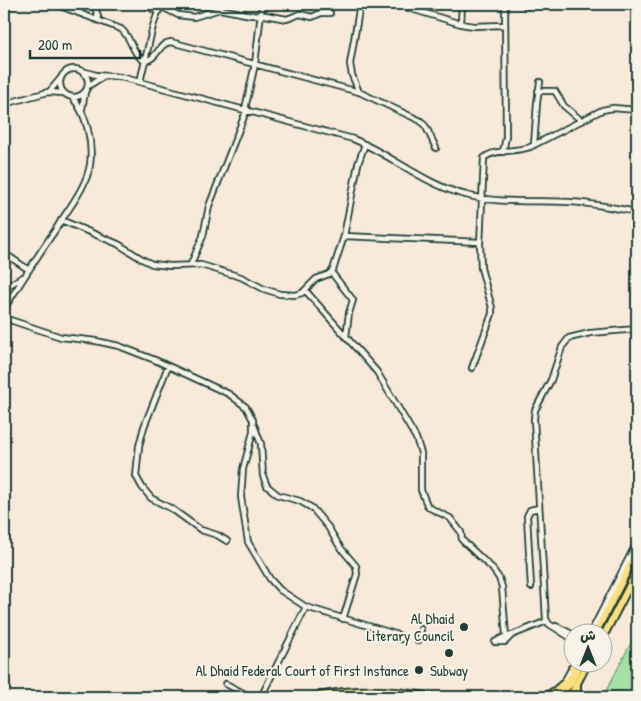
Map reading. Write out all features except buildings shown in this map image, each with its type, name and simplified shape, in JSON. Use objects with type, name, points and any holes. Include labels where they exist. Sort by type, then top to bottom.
[{"type":"highway","points":[[600,624],[637,552]]},
{"type":"highway","points":[[610,624],[637,571]]},
{"type":"highway","points":[[545,697],[562,685],[572,674]]},
{"type":"highway","points":[[558,697],[564,692],[573,674]]},
{"type":"highway","points":[[570,697],[574,674]]},
{"type":"highway","points":[[574,674],[577,697]]},
{"type":"highway","points":[[315,697],[344,691],[371,690],[396,691],[431,697]]},
{"type":"highway","points":[[357,697],[390,697]]},
{"type":"street","points":[[55,4],[118,27],[124,31],[138,56],[145,61]]},
{"type":"street","points":[[79,12],[86,4]]},
{"type":"street","points":[[94,4],[99,20]]},
{"type":"street","points":[[146,4],[154,10],[160,6]]},
{"type":"street","points":[[191,264],[201,240],[209,206],[246,109],[255,64],[262,4]]},
{"type":"street","points":[[359,92],[350,64],[360,4]]},
{"type":"street","points":[[395,4],[461,24],[474,26],[505,25]]},
{"type":"street","points":[[461,24],[462,4]]},
{"type":"street","points":[[503,152],[506,136],[505,4]]},
{"type":"street","points":[[160,6],[180,16],[194,17],[220,8],[251,15],[288,18],[300,14],[312,16],[321,13],[330,14]]},
{"type":"street","points":[[140,82],[153,26],[160,6]]},
{"type":"street","points":[[145,61],[153,58],[163,44],[171,42],[359,92],[421,121],[436,148]]},
{"type":"street","points":[[48,92],[57,84],[63,74],[70,70],[121,77],[353,138],[424,178],[446,188],[482,199],[572,202],[602,205],[637,212]]},
{"type":"street","points":[[4,309],[84,184],[90,166],[88,135],[82,110],[83,98],[87,88],[86,76],[79,70]]},
{"type":"street","points":[[72,97],[80,96],[87,88],[106,75]]},
{"type":"street","points":[[61,78],[60,84],[64,93]]},
{"type":"street","points":[[534,145],[540,82]]},
{"type":"street","points":[[538,91],[556,91],[564,106],[582,121]]},
{"type":"street","points":[[4,104],[48,92],[64,93],[72,97],[82,110]]},
{"type":"street","points":[[472,368],[492,314],[481,268],[480,242],[484,158],[489,154],[519,151],[534,145],[606,109],[637,110]]},
{"type":"street","points":[[61,220],[118,244],[152,264],[205,266],[241,277],[280,294],[295,295],[305,290],[316,279],[332,272],[344,236],[358,164],[365,144]]},
{"type":"street","points":[[344,236],[480,242]]},
{"type":"street","points":[[4,253],[29,270]]},
{"type":"street","points":[[332,272],[353,300],[349,313],[346,337]]},
{"type":"street","points":[[4,288],[24,277]]},
{"type":"street","points":[[305,290],[377,372],[416,438],[421,453],[420,488],[427,505],[453,521],[461,532],[462,540],[491,566],[500,580],[509,636],[547,621]]},
{"type":"street","points":[[4,318],[61,337],[115,345],[168,366],[236,398],[252,418],[261,444],[263,476],[267,486],[278,495],[300,501],[312,508],[356,566],[357,574],[343,619]]},
{"type":"street","points":[[564,633],[547,621],[534,416],[536,408],[551,380],[562,347],[569,338],[590,333],[637,329]]},
{"type":"street","points":[[168,366],[144,427],[139,446],[136,476],[151,498],[179,513],[201,530],[217,535],[227,541]]},
{"type":"street","points":[[254,425],[242,477],[241,495],[247,540],[271,581],[283,592],[306,607],[398,635],[401,639]]},
{"type":"street","points":[[531,587],[527,516],[530,510],[539,508]]},
{"type":"street","points":[[595,624],[637,542]]},
{"type":"street","points":[[261,697],[306,607]]},
{"type":"street","points":[[552,625],[564,629]]},
{"type":"street","points":[[418,641],[421,629]]},
{"type":"street","points":[[226,684],[251,697]]},
{"type":"green space","points":[[637,631],[637,697],[603,697]]},
{"type":"place","name":"Al Dhaid Literary Council","points":[[464,627]]},
{"type":"place","name":"Subway","points":[[449,653]]},
{"type":"place","name":"Al Dhaid Federal Court of First Instance","points":[[419,670]]}]
